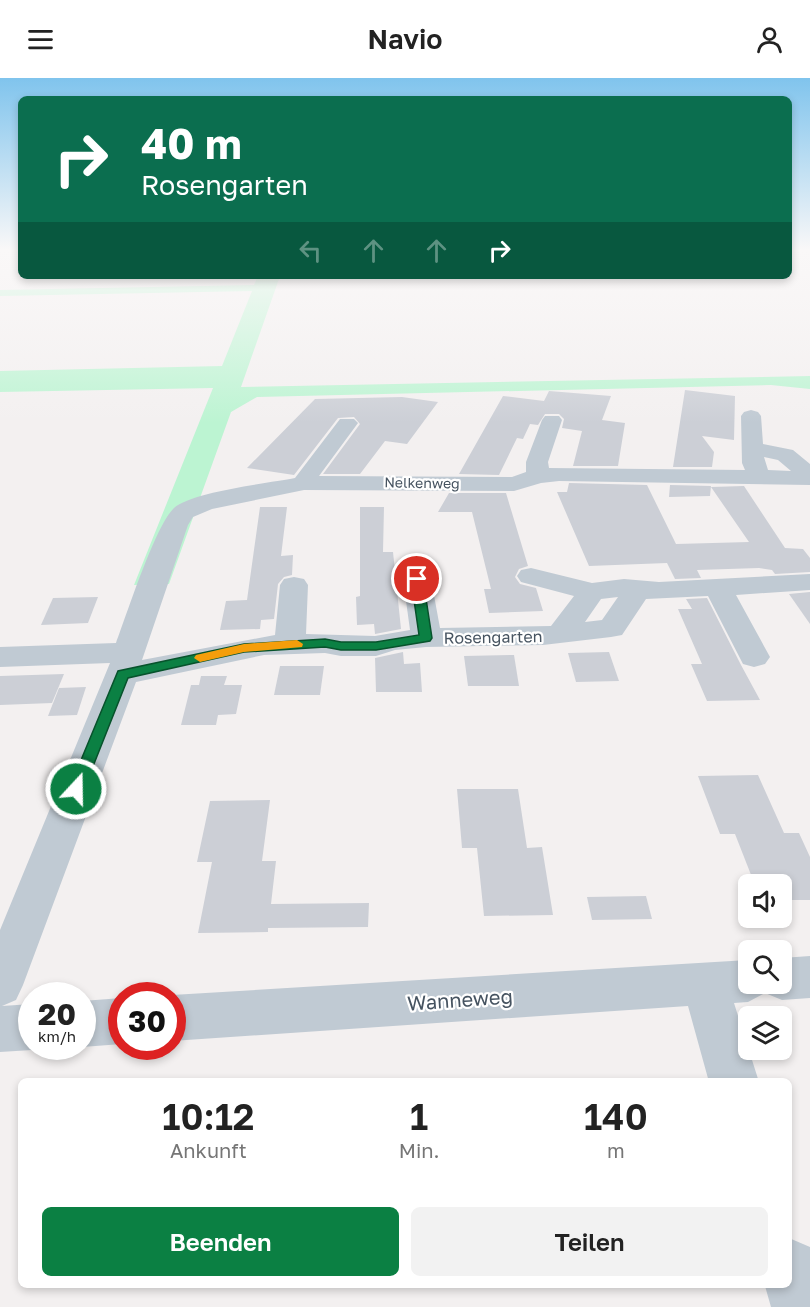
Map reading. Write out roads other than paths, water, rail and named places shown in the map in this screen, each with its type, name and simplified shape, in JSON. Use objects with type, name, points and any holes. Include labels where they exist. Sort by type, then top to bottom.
[{"type":"street","points":[[751,416],[753,463],[760,478]]},
{"type":"street","points":[[538,476],[537,462],[552,420]]},
{"type":"street","points":[[304,483],[309,472],[347,423]]},
{"type":"street","name":"Nelkenweg","points":[[753,450],[777,451],[790,455],[809,478]]},
{"type":"street","name":"Nelkenweg","points":[[126,663],[175,524],[184,512],[230,496],[304,483],[514,484],[538,476],[809,478]]},
{"type":"street","points":[[531,576],[592,592],[624,588],[637,591],[810,582]]},
{"type":"street","name":"Rosengarten","points":[[417,579],[426,638]]},
{"type":"street","points":[[290,644],[294,585]]},
{"type":"street","points":[[718,588],[754,657]]},
{"type":"street","name":"Rosengarten","points":[[0,657],[126,663],[146,671],[244,648],[290,644],[376,646],[393,641],[426,638],[560,635],[611,628],[637,591]]},
{"type":"street","name":"Rosengarten","points":[[560,635],[592,592]]},
{"type":"street","points":[[0,985],[126,663]]},
{"type":"street","points":[[792,978],[810,977]]},
{"type":"street","points":[[727,983],[734,1078]]},
{"type":"street","name":"Wanneweg","points":[[186,1017],[727,983]]},
{"type":"street","points":[[0,1029],[18,1028]]},
{"type":"street","points":[[792,1277],[801,1307]]}]
